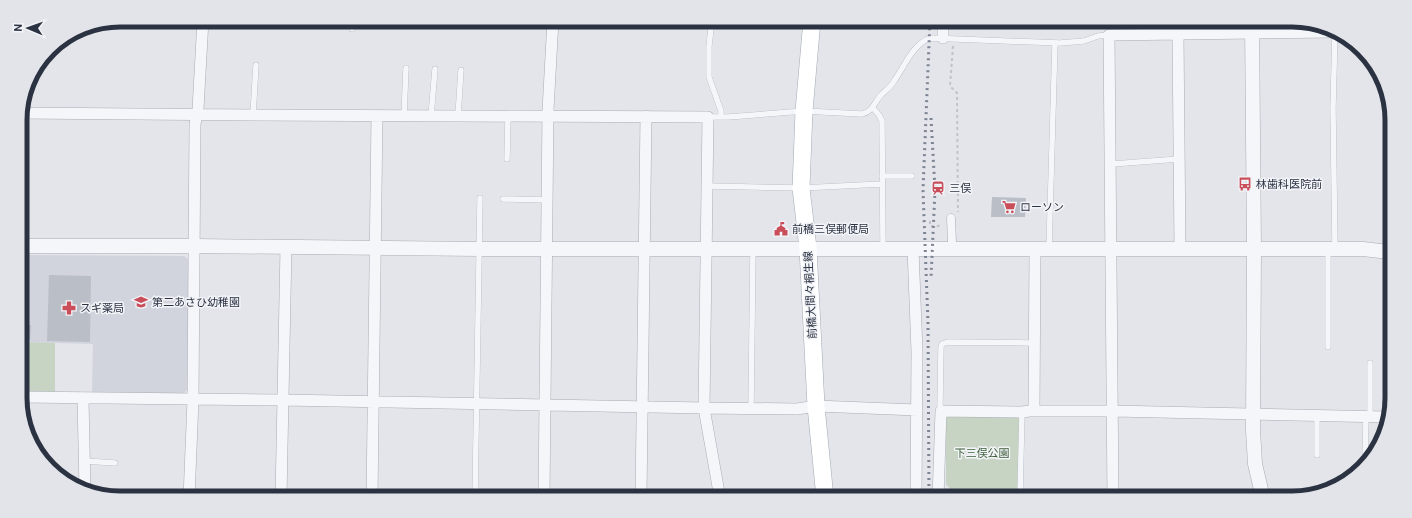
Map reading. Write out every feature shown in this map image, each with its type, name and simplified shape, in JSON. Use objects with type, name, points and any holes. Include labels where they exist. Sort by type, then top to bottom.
[{"type":"main road","name":"前橋大間々桐生線","points":[[811,27],[804,111],[801,188],[808,248],[816,406],[824,491]]},
{"type":"street","points":[[189,491],[193,400],[195,124],[198,109],[203,27]]},
{"type":"street","points":[[544,491],[549,116],[553,27]]},
{"type":"street","points":[[945,27],[948,39]]},
{"type":"street","points":[[1113,491],[1109,35],[1178,34],[1252,27],[1318,31]]},
{"type":"street","points":[[1252,27],[1254,249],[1252,415],[1255,464],[1261,491]]},
{"type":"street","points":[[1178,34],[1180,249]]},
{"type":"street","points":[[27,112],[196,115],[708,117],[704,408],[719,491]]},
{"type":"street","points":[[372,491],[377,116]]},
{"type":"street","points":[[641,491],[646,116]]},
{"type":"street","points":[[951,221],[952,243]]},
{"type":"street","points":[[27,246],[1042,250],[1110,248],[1362,249],[1385,252]]},
{"type":"street","points":[[281,491],[286,247]]},
{"type":"street","points":[[913,249],[917,352],[916,491]]},
{"type":"street","points":[[1034,411],[1034,343],[1042,250]]},
{"type":"street","points":[[27,397],[83,399],[283,400],[704,408],[802,408],[816,406],[917,410]]},
{"type":"street","points":[[83,399],[85,484]]},
{"type":"street","points":[[938,491],[941,411],[1112,411],[1383,417]]},
{"type":"lane","points":[[711,27],[709,46],[710,77],[721,111],[721,117]]},
{"type":"lane","points":[[708,117],[804,111],[862,114],[870,111],[894,82],[919,43],[930,38],[1055,43],[1084,41],[1098,36],[1109,35]]},
{"type":"lane","points":[[1328,347],[1332,250],[1335,38]]},
{"type":"lane","points":[[1042,250],[1055,43]]},
{"type":"lane","points":[[253,115],[256,65]]},
{"type":"lane","points":[[404,116],[406,68]]},
{"type":"lane","points":[[431,116],[434,69]]},
{"type":"lane","points":[[458,116],[461,70]]},
{"type":"lane","points":[[873,108],[882,121],[883,249]]},
{"type":"lane","points":[[507,159],[508,116]]},
{"type":"lane","points":[[1110,162],[1112,164],[1179,159]]},
{"type":"lane","points":[[882,176],[912,176]]},
{"type":"lane","points":[[707,186],[801,188],[882,184]]},
{"type":"lane","points":[[475,491],[480,198]]},
{"type":"lane","points":[[503,199],[548,200]]},
{"type":"lane","points":[[751,408],[753,249]]},
{"type":"lane","points":[[941,411],[940,347],[942,344],[948,342],[1034,343]]},
{"type":"lane","points":[[1365,456],[1370,364]]},
{"type":"lane","points":[[1020,491],[1022,412]]},
{"type":"lane","points":[[1317,416],[1317,455]]},
{"type":"lane","points":[[85,461],[115,462]]},
{"type":"path","points":[[930,221],[930,226],[936,227],[951,221],[956,224],[958,219],[957,93],[950,86],[948,39]]},
{"type":"shaded area","name":"第二あさひ幼稚園","points":[[27,255],[184,256],[189,260],[187,390],[183,394],[92,393],[93,344],[27,342]]},
{"type":"green space","points":[[27,342],[55,343],[55,392],[27,391]]},
{"type":"green space","name":"下三俣公園","points":[[1019,415],[1019,489],[1018,491],[952,491],[946,484],[946,416]]},
{"type":"building","name":"ローソン","points":[[992,197],[1026,198],[1025,217],[991,217]]},
{"type":"building","name":"スギ薬局","points":[[49,275],[91,276],[90,342],[47,341]]},
{"type":"building","points":[[27,325],[31,325],[30,340],[27,340]]},
{"type":"railway","points":[[929,491],[928,323],[923,190],[930,27]]},
{"type":"railway","points":[[931,118],[935,190],[931,278]]},
{"type":"place","name":"林歯科医院前","points":[[1245,184]]},
{"type":"place","name":"三俣","points":[[938,188]]},
{"type":"place","name":"ローソン","points":[[1009,207]]},
{"type":"place","name":"前橋三俣郵便局","points":[[781,229]]},
{"type":"place","name":"第二あさひ幼稚園","points":[[141,302]]},
{"type":"place","name":"スギ薬局","points":[[69,308]]}]
